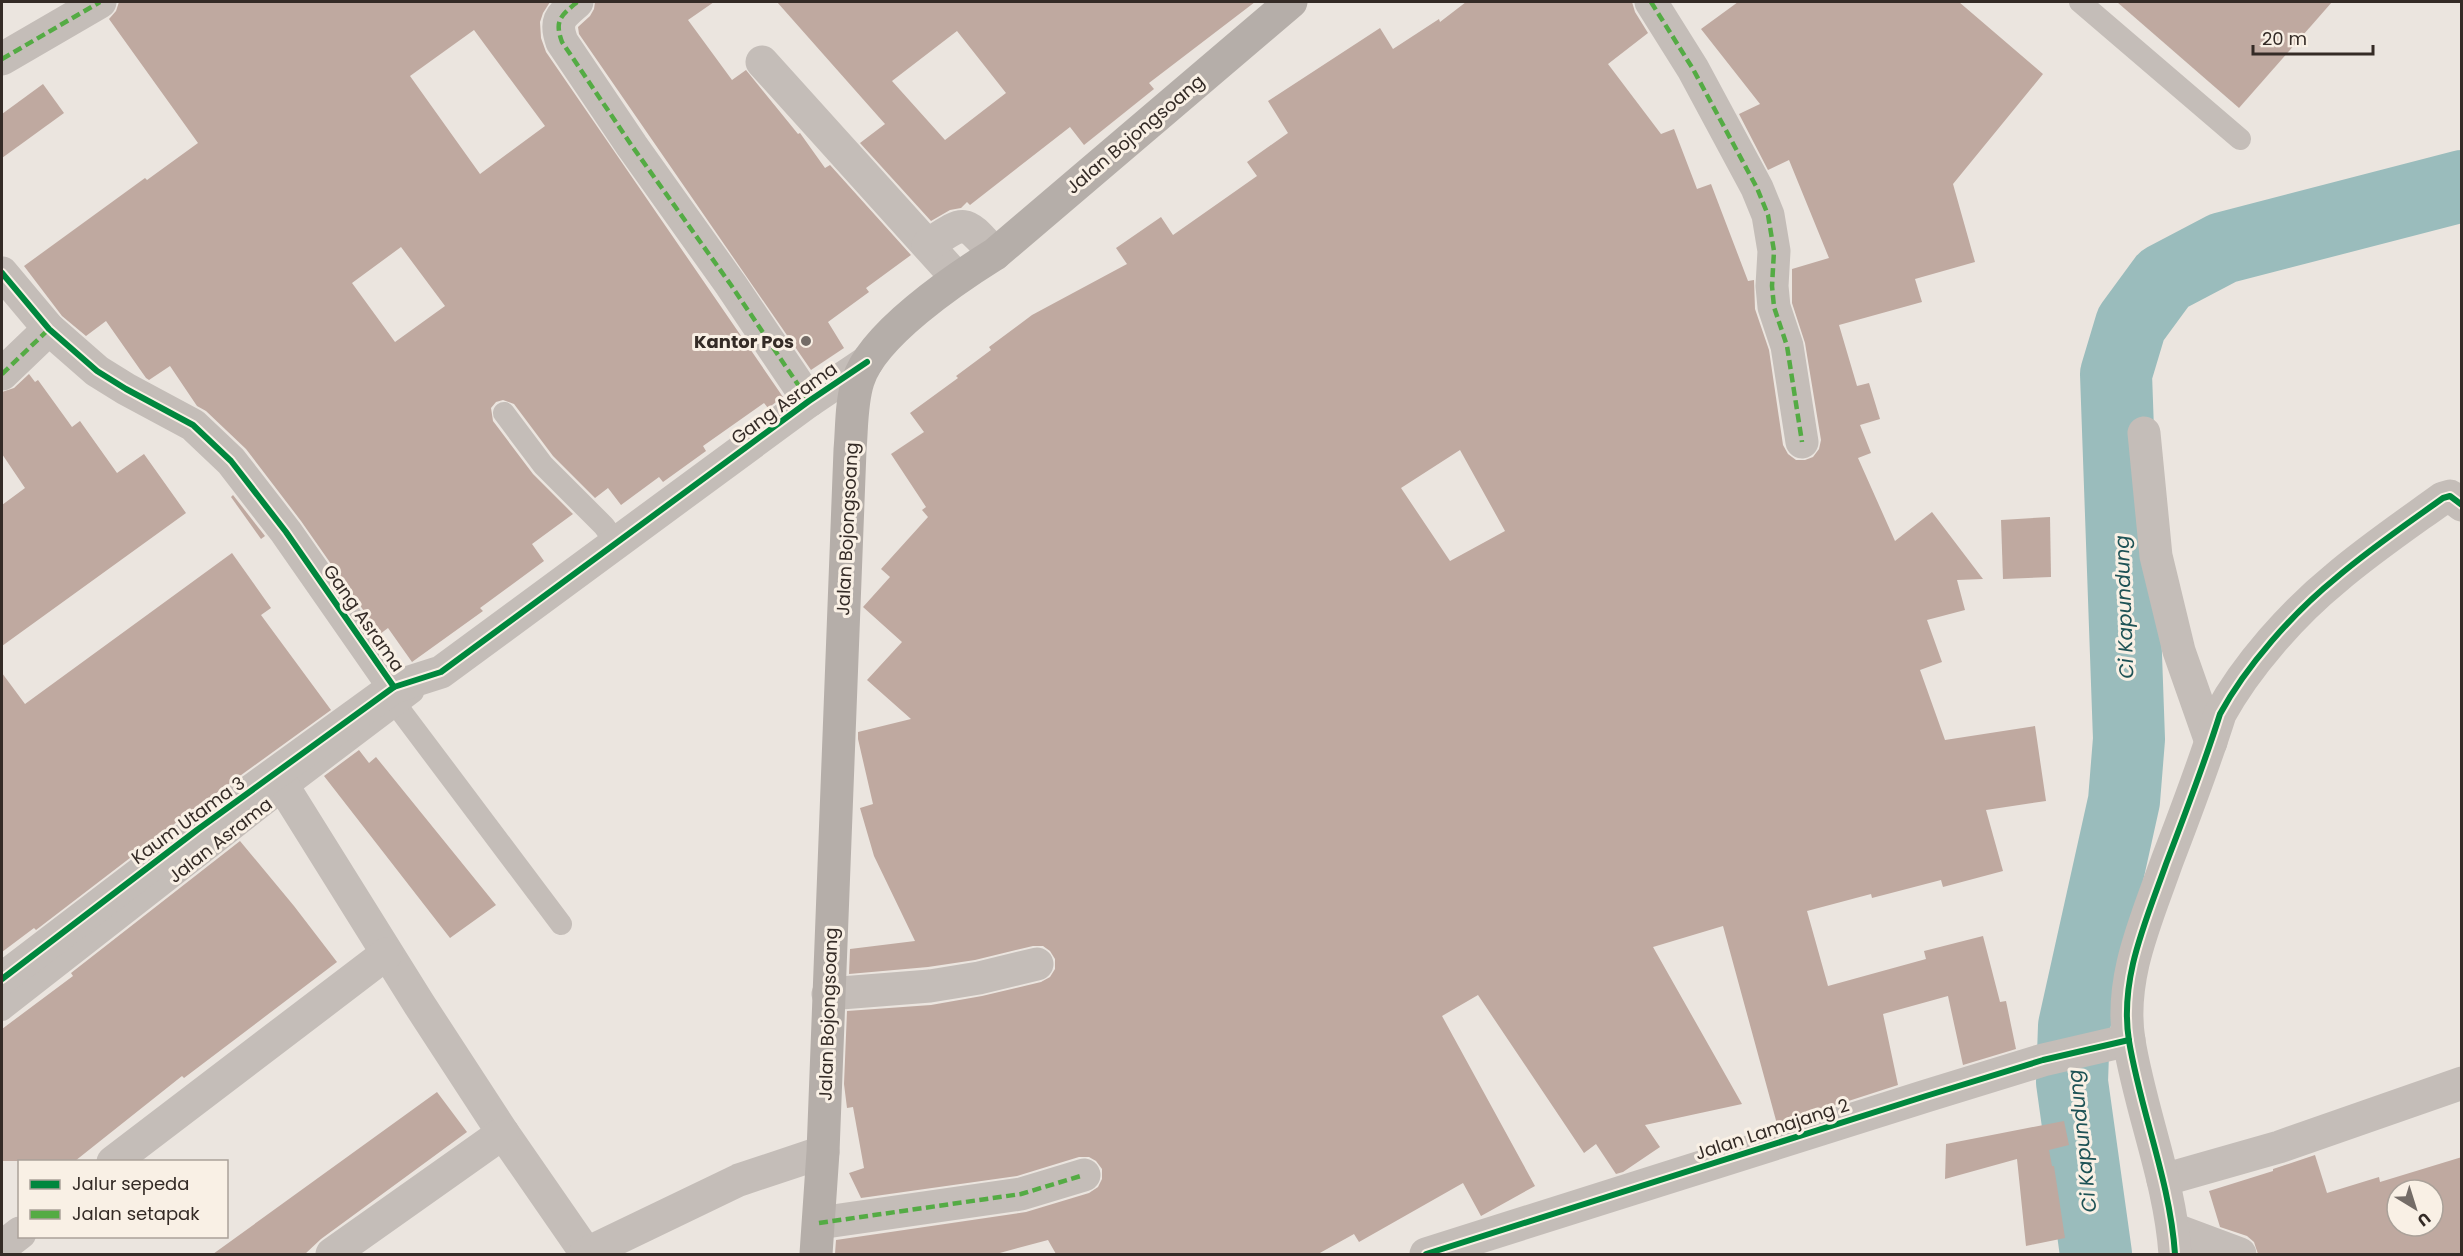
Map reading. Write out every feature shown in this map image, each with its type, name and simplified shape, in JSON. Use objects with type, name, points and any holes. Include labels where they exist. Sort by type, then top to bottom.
[{"type":"main road","name":"Jalan Bojongsoang","points":[[818,1239],[850,450],[856,389],[867,362],[882,343],[903,323],[957,278],[995,254],[1291,2]]},
{"type":"street","points":[[2,59],[100,2]]},
{"type":"street","points":[[577,2],[561,15],[557,28],[562,42],[632,147],[732,285],[809,401]]},
{"type":"street","points":[[1651,2],[1693,69],[1757,188],[1768,215],[1774,251],[1772,286],[1774,307],[1786,346],[1802,442]]},
{"type":"street","points":[[762,62],[957,278]]},
{"type":"street","points":[[928,245],[956,226],[965,225],[973,230],[995,254]]},
{"type":"street","name":"Gang Asrama","points":[[2,273],[49,329],[97,371],[193,424],[231,461],[286,532],[393,695],[441,672],[809,401],[867,362]]},
{"type":"street","points":[[2,374],[49,329]]},
{"type":"street","points":[[2144,433],[2156,556],[2179,651],[2211,742]]},
{"type":"street","points":[[2240,1254],[2174,1242],[2163,1180],[2119,1042],[2134,952],[2220,714],[2234,688],[2274,638],[2335,578],[2443,498],[2450,496],[2462,505]]},
{"type":"street","name":"Kaum Utama 3","points":[[2,979],[197,830],[281,782],[393,695]]},
{"type":"street","points":[[281,782],[386,954],[503,1133],[586,1254],[739,1180],[823,1152]]},
{"type":"street","points":[[114,1160],[386,954]]},
{"type":"street","points":[[828,994],[930,986],[979,978],[1037,964]]},
{"type":"street","name":"Jalan Lamajang 2","points":[[1426,1254],[2043,1060],[2119,1042]]},
{"type":"street","points":[[2163,1180],[2278,1147],[2462,1083]]},
{"type":"street","points":[[332,1254],[503,1133]]},
{"type":"street","points":[[818,1239],[1021,1194],[1084,1175]]},
{"type":"street","points":[[2,1247],[18,1235]]},
{"type":"lane","points":[[2080,2],[2240,139]]},
{"type":"lane","points":[[504,413],[543,465],[604,526],[617,544]]},
{"type":"lane","points":[[393,695],[561,924]]},
{"type":"lane","name":"Jalan Asrama","points":[[2,1010],[281,782]]},
{"type":"building","points":[[119,2],[550,2],[540,22],[541,38],[546,52],[783,397],[768,408],[764,403],[703,446],[706,451],[663,482],[659,477],[621,505],[608,488],[595,498],[553,456],[514,404],[503,400],[496,402],[491,408],[493,421],[533,474],[573,514],[532,544],[544,561],[480,608],[483,611],[412,662],[388,628],[380,634],[301,521],[246,449],[206,411],[197,406],[170,366],[149,380],[146,378],[106,321],[86,336],[62,316],[24,266],[145,178],[147,180],[198,143],[109,19],[116,11]],"holes":[[[474,30],[545,126],[480,174],[410,76]],[[401,247],[445,306],[395,342],[352,283]]]},
{"type":"building","points":[[595,2],[714,2],[688,20],[732,80],[746,70],[798,134],[800,133],[825,168],[830,165],[911,255],[866,288],[869,292],[828,322],[844,348],[811,370],[579,34],[578,27],[590,16]]},
{"type":"building","points":[[777,2],[1255,2],[1149,83],[1154,89],[1084,145],[1070,127],[970,205],[967,202],[961,208],[950,210],[931,221],[860,143],[885,124]],"holes":[[[957,31],[1006,93],[945,140],[892,81]]]},
{"type":"building","points":[[1466,2],[1632,2],[1635,12],[1648,33],[1608,64],[1661,134],[1674,129],[1697,189],[1711,184],[1748,281],[1754,280],[1755,309],[1769,350],[1783,445],[1788,454],[1796,460],[1813,457],[1819,449],[1821,440],[1805,343],[1792,303],[1792,269],[1829,258],[1789,160],[1768,170],[1739,114],[1760,104],[1701,29],[1738,2],[1959,2],[2043,74],[1953,184],[1975,262],[1915,279],[1922,302],[1839,325],[1857,386],[1869,383],[1880,419],[1860,425],[1871,453],[1858,458],[1895,541],[1932,512],[1983,579],[1957,580],[1965,610],[1927,620],[1942,662],[1920,670],[1945,740],[2035,726],[2046,801],[1986,810],[2003,871],[1943,887],[1941,880],[1872,898],[1871,894],[1807,911],[1828,986],[1926,959],[1924,951],[1983,936],[2000,1002],[2006,1001],[2016,1049],[1963,1065],[1948,996],[1883,1014],[1898,1085],[1777,1124],[1723,926],[1653,947],[1742,1104],[1645,1125],[1660,1147],[1623,1172],[1616,1174],[1596,1144],[1584,1153],[1478,995],[1442,1016],[1535,1186],[1481,1216],[1463,1183],[1359,1242],[1354,1234],[1318,1254],[1056,1254],[1048,1240],[996,1254],[835,1254],[836,1240],[1026,1212],[1089,1193],[1098,1187],[1102,1179],[1102,1169],[1096,1161],[1089,1157],[1079,1157],[1017,1176],[861,1198],[849,1173],[864,1168],[853,1107],[847,1108],[844,1084],[847,1011],[931,1005],[982,996],[1041,982],[1050,977],[1055,969],[1055,959],[1050,951],[1043,946],[1033,946],[975,960],[849,974],[850,949],[915,941],[874,856],[860,808],[873,804],[858,739],[858,732],[911,719],[867,680],[902,642],[863,607],[890,577],[881,569],[928,517],[922,510],[926,507],[891,454],[924,432],[910,413],[958,378],[956,376],[991,350],[989,347],[1032,315],[1127,264],[1116,248],[1161,217],[1173,235],[1257,176],[1247,162],[1288,133],[1268,101],[1380,28],[1393,49],[1439,19],[1440,22]],"holes":[[[1460,450],[1505,531],[1450,561],[1401,488]]]},
{"type":"building","points":[[2117,2],[2332,2],[2239,108]]},
{"type":"building","points":[[43,84],[64,113],[2,158],[2,114]]},
{"type":"building","points":[[29,374],[35,382],[38,380],[72,427],[80,421],[117,473],[144,454],[186,513],[2,646],[2,505],[25,488],[2,454],[2,392],[14,388]]},
{"type":"building","points":[[233,495],[265,536],[261,539],[231,497]]},
{"type":"building","points":[[2050,517],[2051,577],[2003,579],[2001,520]]},
{"type":"building","points":[[232,553],[271,608],[261,615],[331,710],[186,815],[36,930],[34,928],[2,952],[2,673],[25,704]]},
{"type":"building","points":[[359,750],[369,763],[376,757],[496,905],[450,938],[324,776]]},
{"type":"building","points":[[240,841],[337,962],[184,1078],[182,1076],[76,1160],[2,1161],[2,1029],[73,976],[71,973]]},
{"type":"building","points":[[437,1092],[467,1132],[321,1239],[305,1254],[213,1254]]},
{"type":"building","points":[[2064,1121],[2069,1145],[2049,1150],[2052,1166],[2054,1166],[2065,1238],[2026,1246],[2017,1159],[1945,1179],[1946,1144]]},
{"type":"building","points":[[2315,1155],[2327,1193],[2379,1177],[2380,1182],[2385,1180],[2385,1238],[2445,1238],[2445,1178],[2393,1178],[2462,1157],[2462,1254],[2258,1254],[2254,1242],[2247,1236],[2220,1227],[2209,1191],[2273,1171],[2273,1169]]},
{"type":"waterway","name":"Ci Kapundung","points":[[2096,1254],[2072,1082],[2074,1026],[2124,801],[2129,739],[2116,374],[2131,324],[2164,279],[2223,248],[2462,186]]},
{"type":"marked path","points":[[2,59],[100,2]]},
{"type":"marked path","points":[[577,2],[560,19],[562,42],[809,401]]},
{"type":"marked path","points":[[1651,2],[1693,69],[1757,188],[1768,215],[1774,251],[1772,286],[1774,307],[1787,346],[1802,442]]},
{"type":"marked path","points":[[2,374],[49,329]]},
{"type":"marked path","points":[[819,1223],[1021,1194],[1084,1175]]},
{"type":"cycle path","points":[[2,273],[49,329],[97,371],[193,425],[231,461],[286,532],[394,687]]},
{"type":"cycle path","points":[[2,979],[197,830],[394,687],[441,672],[809,401],[867,362]]},
{"type":"cycle path","points":[[2175,1254],[2167,1200],[2129,1041],[2128,995],[2131,973],[2143,929],[2220,714],[2257,659],[2287,624],[2320,592],[2362,557],[2443,498],[2450,496],[2462,505]]},
{"type":"cycle path","points":[[1426,1254],[2043,1060],[2129,1040]]},
{"type":"place","name":"Kantor Pos","points":[[806,341]]}]
